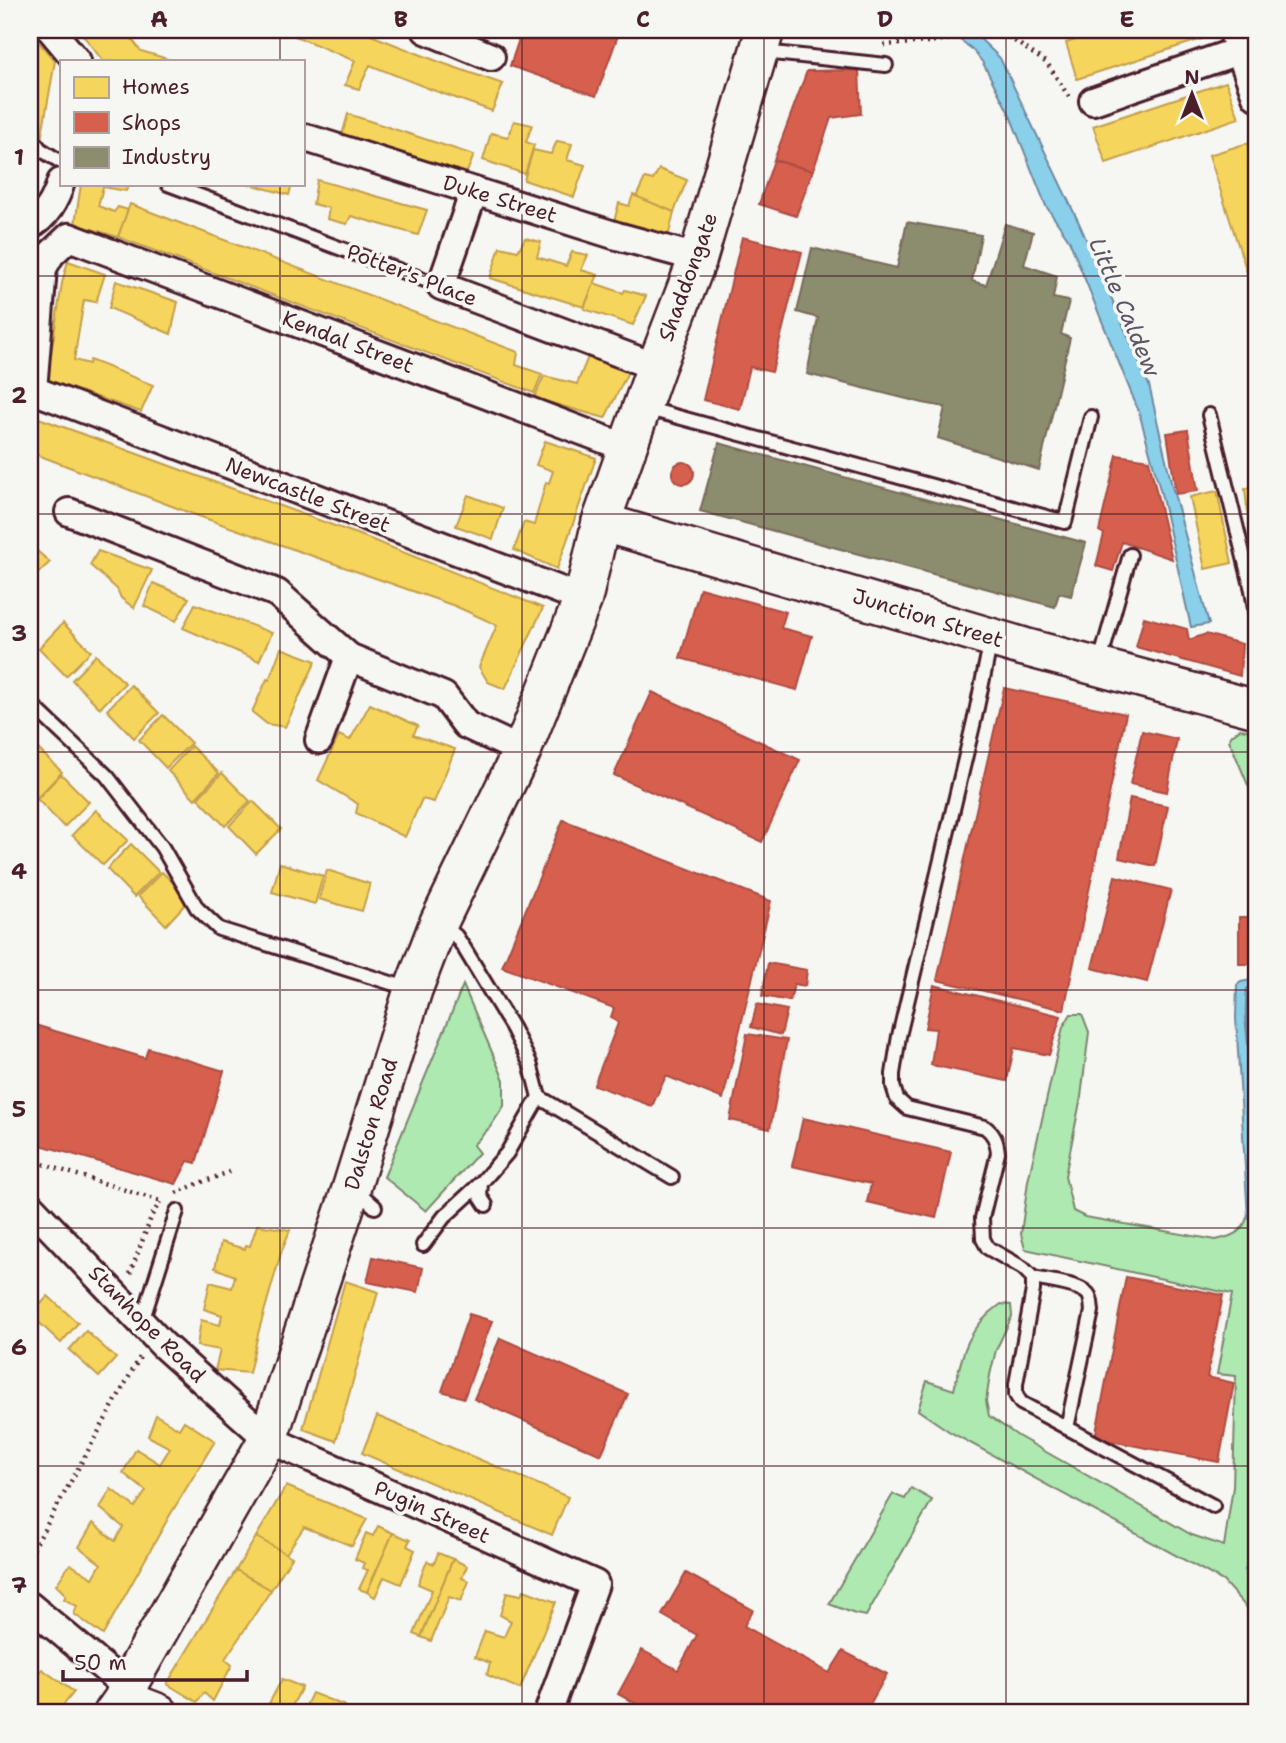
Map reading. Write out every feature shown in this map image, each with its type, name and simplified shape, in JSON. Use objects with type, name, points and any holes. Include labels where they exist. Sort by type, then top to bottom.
[{"type":"main road","name":"Shaddongate","points":[[601,522],[698,258],[762,40]]},
{"type":"main road","name":"Dalston Road","points":[[121,1700],[268,1439],[364,1196],[413,990],[439,922],[522,751],[583,599],[601,522]]},
{"type":"main road","name":"Junction Street","points":[[601,522],[1098,667],[1256,709]]},
{"type":"main road","points":[[121,1700],[159,1713]]},
{"type":"street","points":[[51,30],[76,60]]},
{"type":"street","points":[[426,30],[491,57]]},
{"type":"street","points":[[1093,101],[1243,42],[1256,96]]},
{"type":"street","name":"Duke Street","points":[[304,137],[617,236],[698,258]]},
{"type":"street","points":[[60,185],[54,201],[33,224],[60,245]]},
{"type":"street","points":[[441,286],[474,191]]},
{"type":"street","name":"Newcastle Street","points":[[60,245],[43,268],[33,390],[583,599]]},
{"type":"street","name":"Kendal Street","points":[[60,245],[627,448]]},
{"type":"street","name":"Potter's Place","points":[[441,286],[656,367]]},
{"type":"street","points":[[69,512],[277,593],[349,657],[444,696],[466,725],[522,751]]},
{"type":"street","points":[[319,740],[349,657]]},
{"type":"street","name":"Stanhope Road","points":[[30,1206],[147,1329],[268,1439]]},
{"type":"street","name":"Pugin Street","points":[[268,1439],[595,1584],[548,1713]]},
{"type":"street","points":[[30,1606],[121,1700]]},
{"type":"lane","points":[[762,40],[886,65]]},
{"type":"lane","points":[[30,136],[40,149],[60,161]]},
{"type":"lane","name":"Potter's Place","points":[[173,186],[441,286]]},
{"type":"lane","points":[[642,407],[1065,522],[1091,417]]},
{"type":"lane","points":[[1209,415],[1256,615]]},
{"type":"lane","points":[[1098,667],[1130,555]]},
{"type":"lane","points":[[991,636],[975,717],[899,1036],[893,1086],[897,1099],[908,1108],[985,1126],[993,1133],[998,1153],[982,1218],[983,1240],[988,1248],[1023,1268],[1033,1278],[1078,1288],[1091,1299],[1092,1311],[1067,1428]]},
{"type":"lane","points":[[30,703],[107,776],[162,847],[197,908],[219,929],[413,990]]},
{"type":"lane","points":[[439,922],[456,936],[477,966],[530,1063],[539,1097],[672,1177]]},
{"type":"lane","points":[[423,1245],[444,1217],[481,1183],[507,1153],[539,1097]]},
{"type":"lane","points":[[481,1183],[480,1196],[486,1205]]},
{"type":"lane","points":[[147,1329],[177,1211]]},
{"type":"lane","points":[[1033,1278],[1016,1384],[1016,1395],[1021,1403],[1213,1506]]},
{"type":"path","points":[[928,42],[996,33],[1010,38],[1047,63],[1070,100],[1093,101]]},
{"type":"path","points":[[30,1160],[160,1201]]},
{"type":"path","points":[[120,1300],[152,1215],[160,1201],[232,1171]]},
{"type":"path","points":[[30,1555],[147,1329]]},
{"type":"green space","points":[[1240,729],[1251,731],[1256,762],[1256,804],[1229,740]]},
{"type":"green space","points":[[463,985],[504,1080],[504,1106],[490,1127],[473,1145],[479,1153],[426,1211],[384,1177]]},
{"type":"green space","points":[[1071,1014],[1082,1014],[1089,1032],[1081,1097],[1065,1176],[1073,1211],[1085,1217],[1216,1240],[1240,1230],[1250,1207],[1256,1208],[1256,1612],[1246,1607],[1223,1581],[950,1432],[918,1410],[927,1381],[954,1390],[960,1364],[974,1332],[1001,1304],[1011,1305],[1012,1316],[996,1350],[990,1375],[986,1401],[989,1416],[1018,1436],[1192,1535],[1224,1546],[1233,1487],[1236,1376],[1217,1374],[1232,1294],[1025,1249],[1021,1234],[1028,1181],[1063,1027]]},
{"type":"green space","points":[[911,1488],[932,1500],[866,1616],[829,1604],[893,1494],[905,1499]]},
{"type":"water","points":[[937,30],[971,30],[1000,58],[1079,223],[1149,385],[1172,486],[1209,624],[1191,627],[1161,493],[1139,412],[1069,240],[1046,206],[1009,113],[983,63],[972,49],[952,34]]},
{"type":"water","points":[[1256,979],[1256,988],[1249,990],[1248,1020],[1256,1100],[1256,1218],[1248,1218],[1236,1018],[1237,985]]},
{"type":"water","points":[[1256,1404],[1256,1577],[1245,1570],[1252,1554]]},
{"type":"building: Homes","points":[[79,30],[125,30],[141,51],[171,60],[102,60]]},
{"type":"building: Homes","points":[[281,30],[358,30],[503,84],[492,111],[370,65],[359,89],[345,85],[355,61]]},
{"type":"building: Homes","points":[[1107,30],[1209,30],[1211,36],[1077,79],[1066,43]]},
{"type":"building: Homes","points":[[30,32],[55,61],[41,140],[30,128],[30,79],[34,80],[36,66],[30,59]]},
{"type":"building: Homes","points":[[1226,82],[1239,118],[1106,163],[1093,126]]},
{"type":"building: Homes","points":[[348,114],[474,155],[465,177],[342,135]]},
{"type":"building: Homes","points":[[514,121],[532,125],[526,142],[534,145],[525,174],[483,160],[491,133],[508,137]]},
{"type":"building: Homes","points":[[557,141],[572,144],[567,160],[585,165],[574,197],[524,180],[533,150],[551,154]]},
{"type":"building: Homes","points":[[1248,143],[1256,170],[1256,300],[1209,155]]},
{"type":"building: Homes","points":[[30,145],[38,155],[30,197]]},
{"type":"building: Homes","points":[[659,169],[687,180],[674,212],[636,197],[645,178],[653,180]]},
{"type":"building: Homes","points":[[317,180],[427,210],[418,235],[351,216],[347,224],[327,219],[329,208],[313,204]]},
{"type":"building: Homes","points":[[81,186],[128,186],[126,191],[103,187],[98,206],[114,212],[118,207],[128,210],[118,237],[75,224]]},
{"type":"building: Homes","points":[[256,186],[291,186],[289,195]]},
{"type":"building: Homes","points":[[633,195],[674,212],[666,246],[613,225],[619,203],[629,206]]},
{"type":"building: Homes","points":[[130,204],[518,352],[516,365],[542,374],[534,393],[118,237]]},
{"type":"building: Homes","points":[[525,238],[541,242],[537,257],[566,266],[572,252],[588,255],[581,270],[598,275],[584,307],[490,278],[500,247],[518,251]]},
{"type":"building: Homes","points":[[68,261],[105,274],[96,302],[84,300],[74,360],[89,364],[90,360],[153,385],[141,412],[47,380]]},
{"type":"building: Homes","points":[[116,281],[178,302],[171,334],[109,308]]},
{"type":"building: Homes","points":[[594,283],[623,293],[625,290],[646,296],[633,325],[584,309]]},
{"type":"building: Homes","points":[[590,352],[631,366],[605,418],[534,398],[544,376],[577,384]]},
{"type":"building: Homes","points":[[36,417],[365,537],[543,608],[505,689],[488,682],[479,667],[497,625],[455,606],[190,513],[30,452],[30,428]]},
{"type":"building: Homes","points":[[545,441],[596,458],[557,569],[514,550],[524,522],[534,525],[546,482],[549,483],[553,471],[536,465]]},
{"type":"building: Homes","points":[[1256,487],[1256,546],[1251,546],[1245,489]]},
{"type":"building: Homes","points":[[1217,491],[1232,563],[1205,569],[1190,497]]},
{"type":"building: Homes","points":[[468,495],[503,508],[493,539],[456,526]]},
{"type":"building: Homes","points":[[30,545],[50,562],[30,581]]},
{"type":"building: Homes","points":[[98,551],[152,570],[134,608],[90,565]]},
{"type":"building: Homes","points":[[153,583],[189,598],[176,621],[144,606]]},
{"type":"building: Homes","points":[[195,604],[272,633],[259,661],[183,628]]},
{"type":"building: Homes","points":[[63,623],[91,651],[66,676],[39,648]]},
{"type":"building: Homes","points":[[281,648],[316,661],[285,727],[267,724],[252,712],[267,679],[269,680]]},
{"type":"building: Homes","points":[[96,655],[125,683],[100,708],[72,680]]},
{"type":"building: Homes","points":[[131,685],[159,713],[134,738],[107,710]]},
{"type":"building: Homes","points":[[370,704],[418,726],[413,735],[455,749],[434,802],[422,799],[405,837],[356,813],[358,804],[318,780],[339,735],[350,740]]},
{"type":"building: Homes","points":[[163,715],[191,743],[166,768],[139,740]]},
{"type":"building: Homes","points":[[34,745],[62,772],[37,798],[30,790],[30,748]]},
{"type":"building: Homes","points":[[191,746],[219,773],[195,799],[168,771]]},
{"type":"building: Homes","points":[[222,773],[250,801],[225,826],[198,798]]},
{"type":"building: Homes","points":[[61,774],[89,802],[64,827],[37,799]]},
{"type":"building: Homes","points":[[253,801],[281,829],[256,854],[229,826]]},
{"type":"building: Homes","points":[[96,810],[128,840],[103,865],[72,835]]},
{"type":"building: Homes","points":[[131,844],[159,872],[134,897],[107,869]]},
{"type":"building: Homes","points":[[280,863],[323,876],[315,904],[272,892]]},
{"type":"building: Homes","points":[[327,870],[370,884],[362,911],[319,899]]},
{"type":"building: Homes","points":[[162,872],[190,899],[166,925],[138,896]]},
{"type":"building: Homes","points":[[257,1225],[290,1230],[281,1253],[249,1373],[215,1370],[220,1350],[197,1346],[201,1320],[220,1325],[222,1315],[204,1309],[210,1282],[232,1288],[235,1276],[215,1268],[221,1242],[245,1249],[246,1245],[250,1246]]},
{"type":"building: Homes","points":[[345,1281],[378,1292],[336,1441],[303,1429]]},
{"type":"building: Homes","points":[[48,1296],[78,1323],[61,1343],[31,1315]]},
{"type":"building: Homes","points":[[86,1331],[116,1358],[99,1377],[69,1350]]},
{"type":"building: Homes","points":[[156,1415],[179,1429],[184,1421],[215,1441],[103,1635],[74,1614],[77,1606],[64,1599],[66,1595],[56,1585],[70,1564],[93,1578],[101,1564],[79,1547],[93,1523],[115,1541],[123,1527],[100,1508],[111,1489],[135,1507],[146,1491],[123,1473],[136,1449],[160,1464],[170,1448],[148,1436]]},
{"type":"building: Homes","points":[[377,1416],[568,1497],[552,1535],[362,1453]]},
{"type":"building: Homes","points":[[286,1486],[367,1519],[352,1546],[304,1527],[286,1554],[256,1537]]},
{"type":"building: Homes","points":[[378,1526],[393,1533],[367,1592],[359,1589],[368,1570],[362,1568],[364,1563],[355,1559],[366,1533],[373,1536]]},
{"type":"building: Homes","points":[[393,1533],[410,1540],[407,1546],[415,1550],[401,1584],[384,1577],[375,1597],[367,1592]]},
{"type":"building: Homes","points":[[256,1537],[292,1557],[271,1590],[236,1570]]},
{"type":"building: Homes","points":[[438,1553],[453,1559],[421,1637],[414,1634],[432,1590],[418,1584],[427,1561],[434,1564]]},
{"type":"building: Homes","points":[[453,1559],[467,1566],[462,1578],[469,1581],[461,1601],[449,1597],[431,1641],[421,1637]]},
{"type":"building: Homes","points":[[236,1570],[271,1590],[225,1659],[232,1665],[213,1701],[204,1693],[197,1702],[167,1684]]},
{"type":"building: Homes","points":[[524,1590],[556,1602],[520,1689],[487,1675],[490,1663],[475,1657],[485,1631],[504,1637],[511,1621],[500,1615],[507,1592],[521,1595]]},
{"type":"building: Homes","points":[[42,1669],[74,1692],[57,1713],[30,1713],[30,1684]]},
{"type":"building: Homes","points":[[282,1679],[302,1687],[292,1706],[304,1710],[312,1693],[345,1706],[340,1713],[264,1713]]},
{"type":"building: Shops","points":[[522,30],[620,30],[596,96],[510,66]]},
{"type":"building: Shops","points":[[859,70],[861,114],[831,118],[813,171],[774,160],[807,71]]},
{"type":"building: Shops","points":[[774,160],[813,171],[796,216],[759,204]]},
{"type":"building: Shops","points":[[742,237],[802,252],[772,372],[750,367],[740,409],[703,400]]},
{"type":"building: Shops","points":[[1188,430],[1198,491],[1176,494],[1167,433]]},
{"type":"building: Shops","points":[[1117,455],[1149,460],[1172,559],[1122,542],[1113,571],[1096,566],[1104,534],[1099,531]]},
{"type":"building: Shops","points":[[683,462],[691,465],[694,473],[691,481],[683,484],[675,481],[672,473],[675,465]]},
{"type":"building: Shops","points":[[700,588],[786,612],[781,628],[812,636],[797,690],[680,658]]},
{"type":"building: Shops","points":[[1144,617],[1187,629],[1189,640],[1206,634],[1242,644],[1240,676],[1136,647]]},
{"type":"building: Shops","points":[[1004,688],[1126,714],[1064,1010],[937,980]]},
{"type":"building: Shops","points":[[652,692],[800,760],[762,842],[614,775]]},
{"type":"building: Shops","points":[[1142,731],[1177,739],[1167,792],[1130,784]]},
{"type":"building: Shops","points":[[1130,798],[1168,806],[1155,866],[1119,858]]},
{"type":"building: Shops","points":[[563,820],[771,901],[723,1099],[666,1076],[652,1106],[594,1085],[618,1023],[611,1017],[614,1008],[502,967]]},
{"type":"building: Shops","points":[[1115,876],[1171,890],[1147,982],[1092,968]]},
{"type":"building: Shops","points":[[1239,917],[1256,917],[1256,964],[1239,964]]},
{"type":"building: Shops","points":[[768,963],[807,970],[805,986],[794,984],[790,1001],[762,996]]},
{"type":"building: Shops","points":[[934,985],[1061,1016],[1049,1055],[1014,1048],[1007,1081],[931,1065],[936,1029],[925,1028]]},
{"type":"building: Shops","points":[[757,1004],[787,1010],[781,1035],[751,1027]]},
{"type":"building: Shops","points":[[35,1025],[145,1058],[148,1048],[224,1071],[196,1163],[188,1161],[176,1184],[30,1142],[30,1043]]},
{"type":"building: Shops","points":[[747,1034],[787,1040],[770,1129],[730,1120]]},
{"type":"building: Shops","points":[[803,1118],[951,1152],[936,1218],[867,1202],[871,1184],[792,1166]]},
{"type":"building: Shops","points":[[373,1257],[423,1268],[418,1292],[367,1282]]},
{"type":"building: Shops","points":[[1126,1277],[1223,1295],[1207,1377],[1234,1383],[1219,1462],[1095,1438]]},
{"type":"building: Shops","points":[[469,1314],[492,1321],[464,1398],[442,1391]]},
{"type":"building: Shops","points":[[500,1338],[628,1394],[601,1455],[474,1399]]},
{"type":"building: Shops","points":[[686,1573],[753,1610],[744,1626],[829,1673],[843,1651],[887,1674],[865,1713],[653,1713],[618,1694],[642,1650],[678,1670],[697,1635],[662,1615]]},
{"type":"building: Industry","points":[[907,222],[981,235],[972,281],[986,285],[1005,224],[1033,232],[1024,265],[1057,276],[1053,298],[1069,301],[1061,334],[1070,338],[1039,470],[938,438],[945,407],[807,374],[818,318],[797,312],[812,248],[897,268]]},
{"type":"building: Industry","points":[[719,443],[1086,543],[1071,596],[1059,593],[1055,607],[700,511]]},
{"type":"waterway","name":"Little Caldew","points":[[1256,988],[1249,990],[1248,1020],[1256,1100]]}]
